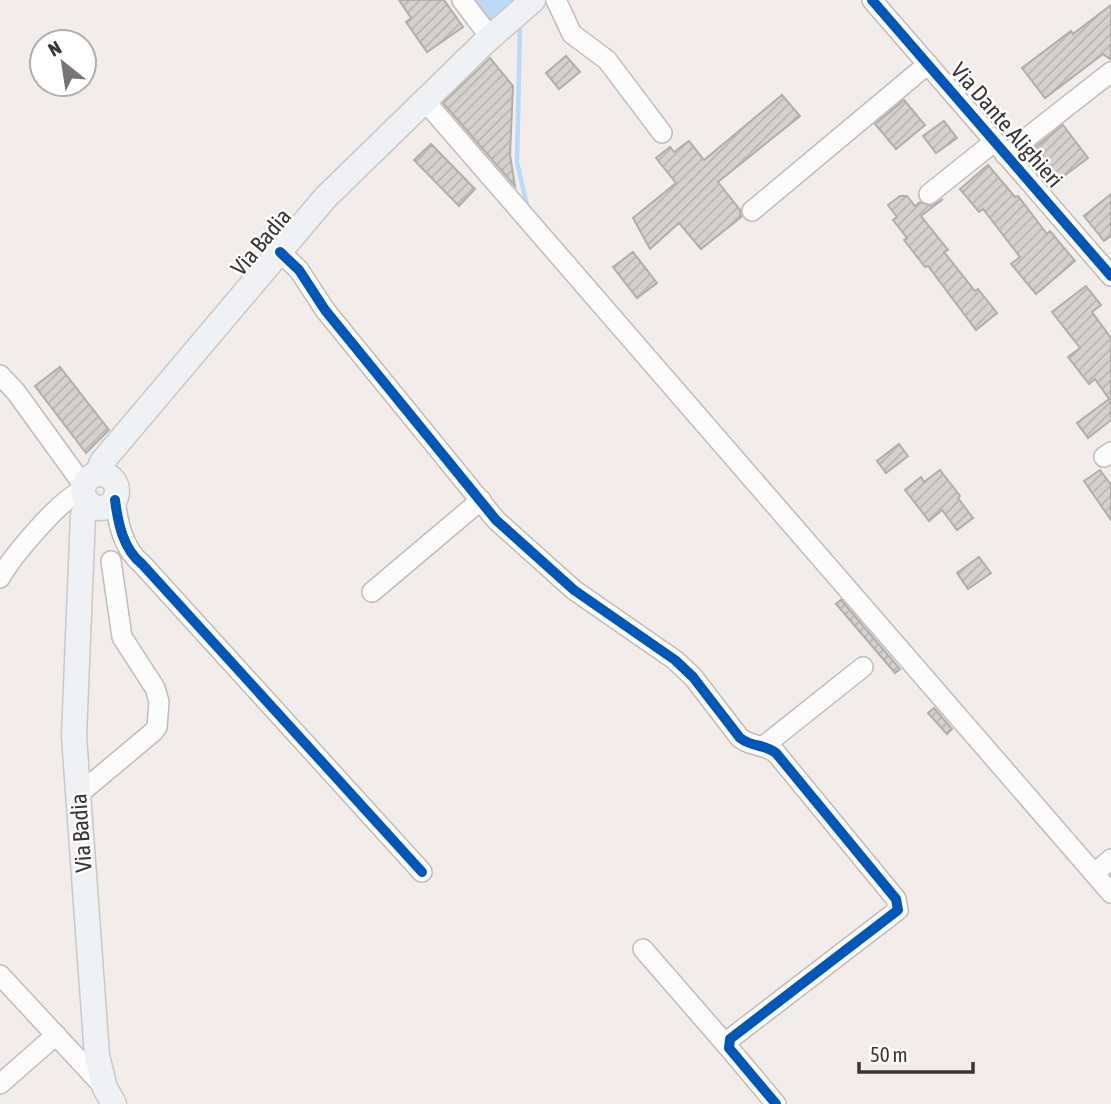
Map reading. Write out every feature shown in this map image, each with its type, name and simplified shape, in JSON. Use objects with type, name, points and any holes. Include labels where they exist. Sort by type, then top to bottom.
[{"type":"main road","name":"Via Badia","points":[[109,1096],[97,1056],[74,736],[83,558],[98,492],[139,419],[325,198],[490,37],[533,0]]},
{"type":"street","points":[[462,0],[490,37]]},
{"type":"street","points":[[556,0],[572,34],[607,60],[662,133]]},
{"type":"street","name":"Via Dante Alighieri","points":[[872,0],[1111,276]]},
{"type":"street","points":[[752,211],[928,64]]},
{"type":"street","points":[[929,194],[1111,72]]},
{"type":"street","points":[[424,100],[1111,893]]},
{"type":"street","points":[[280,252],[299,270],[325,310],[496,520],[574,590],[675,660],[693,677],[740,738],[750,746],[765,746],[776,753],[896,899],[898,910],[730,1039],[729,1048]]},
{"type":"street","points":[[0,375],[98,492],[133,557],[422,872]]},
{"type":"street","points":[[0,578],[38,528],[75,493],[98,492]]},
{"type":"street","points":[[372,592],[481,500]]},
{"type":"street","points":[[83,558],[120,562],[133,557]]},
{"type":"street","points":[[79,794],[153,732],[159,716],[155,688],[122,637],[111,561]]},
{"type":"street","points":[[765,746],[863,667]]},
{"type":"street","points":[[1095,873],[1111,859]]},
{"type":"street","points":[[643,949],[776,1104]]},
{"type":"street","points":[[0,975],[109,1096]]},
{"type":"street","points":[[0,1084],[56,1035]]},
{"type":"water","points":[[471,0],[516,0],[490,25]]},
{"type":"building","points":[[399,0],[444,0],[463,27],[427,52],[406,22],[411,18]]},
{"type":"building","points":[[1111,5],[1111,60],[1103,54],[1045,98],[1022,68]]},
{"type":"building","points":[[566,56],[580,72],[559,89],[546,73]]},
{"type":"building","points":[[490,58],[513,86],[510,155],[515,186],[443,103]]},
{"type":"building","points":[[782,95],[800,116],[718,182],[740,210],[741,217],[701,249],[679,223],[650,249],[633,218],[676,183],[656,158],[670,147],[674,152],[689,141],[704,160]]},
{"type":"building","points":[[904,100],[925,125],[896,149],[875,124]]},
{"type":"building","points":[[944,121],[957,138],[936,153],[923,136]]},
{"type":"building","points":[[1063,125],[1088,158],[1057,181],[1033,149]]},
{"type":"building","points":[[431,144],[475,189],[459,206],[414,160]]},
{"type":"building","points":[[988,165],[1015,197],[1018,196],[1047,234],[1050,231],[1075,261],[1036,294],[1011,264],[1020,257],[983,209],[979,212],[960,189]]},
{"type":"building","points":[[1111,194],[1111,236],[1104,241],[1084,216]]},
{"type":"building","points":[[900,196],[907,196],[915,206],[920,202],[932,206],[943,199],[921,216],[948,250],[944,252],[975,291],[978,289],[997,313],[976,330],[928,266],[925,267],[904,240],[907,238],[893,220],[897,217],[888,205]]},
{"type":"building","points":[[633,252],[657,283],[637,298],[613,267]]},
{"type":"building","points":[[1086,286],[1101,305],[1092,312],[1111,338],[1111,420],[1088,438],[1077,423],[1109,399],[1095,379],[1089,384],[1068,357],[1080,348],[1052,312]]},
{"type":"building","points":[[60,367],[109,430],[86,453],[35,386]]},
{"type":"building","points":[[899,444],[908,456],[886,473],[877,461]]},
{"type":"building","points":[[940,470],[973,518],[957,530],[942,510],[929,521],[905,490],[921,477],[924,482]]},
{"type":"building","points":[[1100,470],[1111,485],[1111,520],[1084,481]]},
{"type":"building","points":[[979,557],[991,573],[968,589],[957,573]]},
{"type":"building","points":[[841,600],[900,669],[895,673],[836,604]]},
{"type":"building","points":[[934,708],[952,729],[947,734],[928,713]]},
{"type":"waterway","points":[[520,28],[517,162],[527,206]]},
{"type":"cycle path","points":[[872,0],[1111,276]]},
{"type":"cycle path","points":[[280,252],[299,270],[325,310],[496,520],[574,590],[675,660],[693,677],[740,738],[776,753],[896,899],[898,910],[730,1039],[729,1048],[776,1104]]},
{"type":"cycle path","points":[[115,500],[122,535],[130,551],[422,872]]}]
